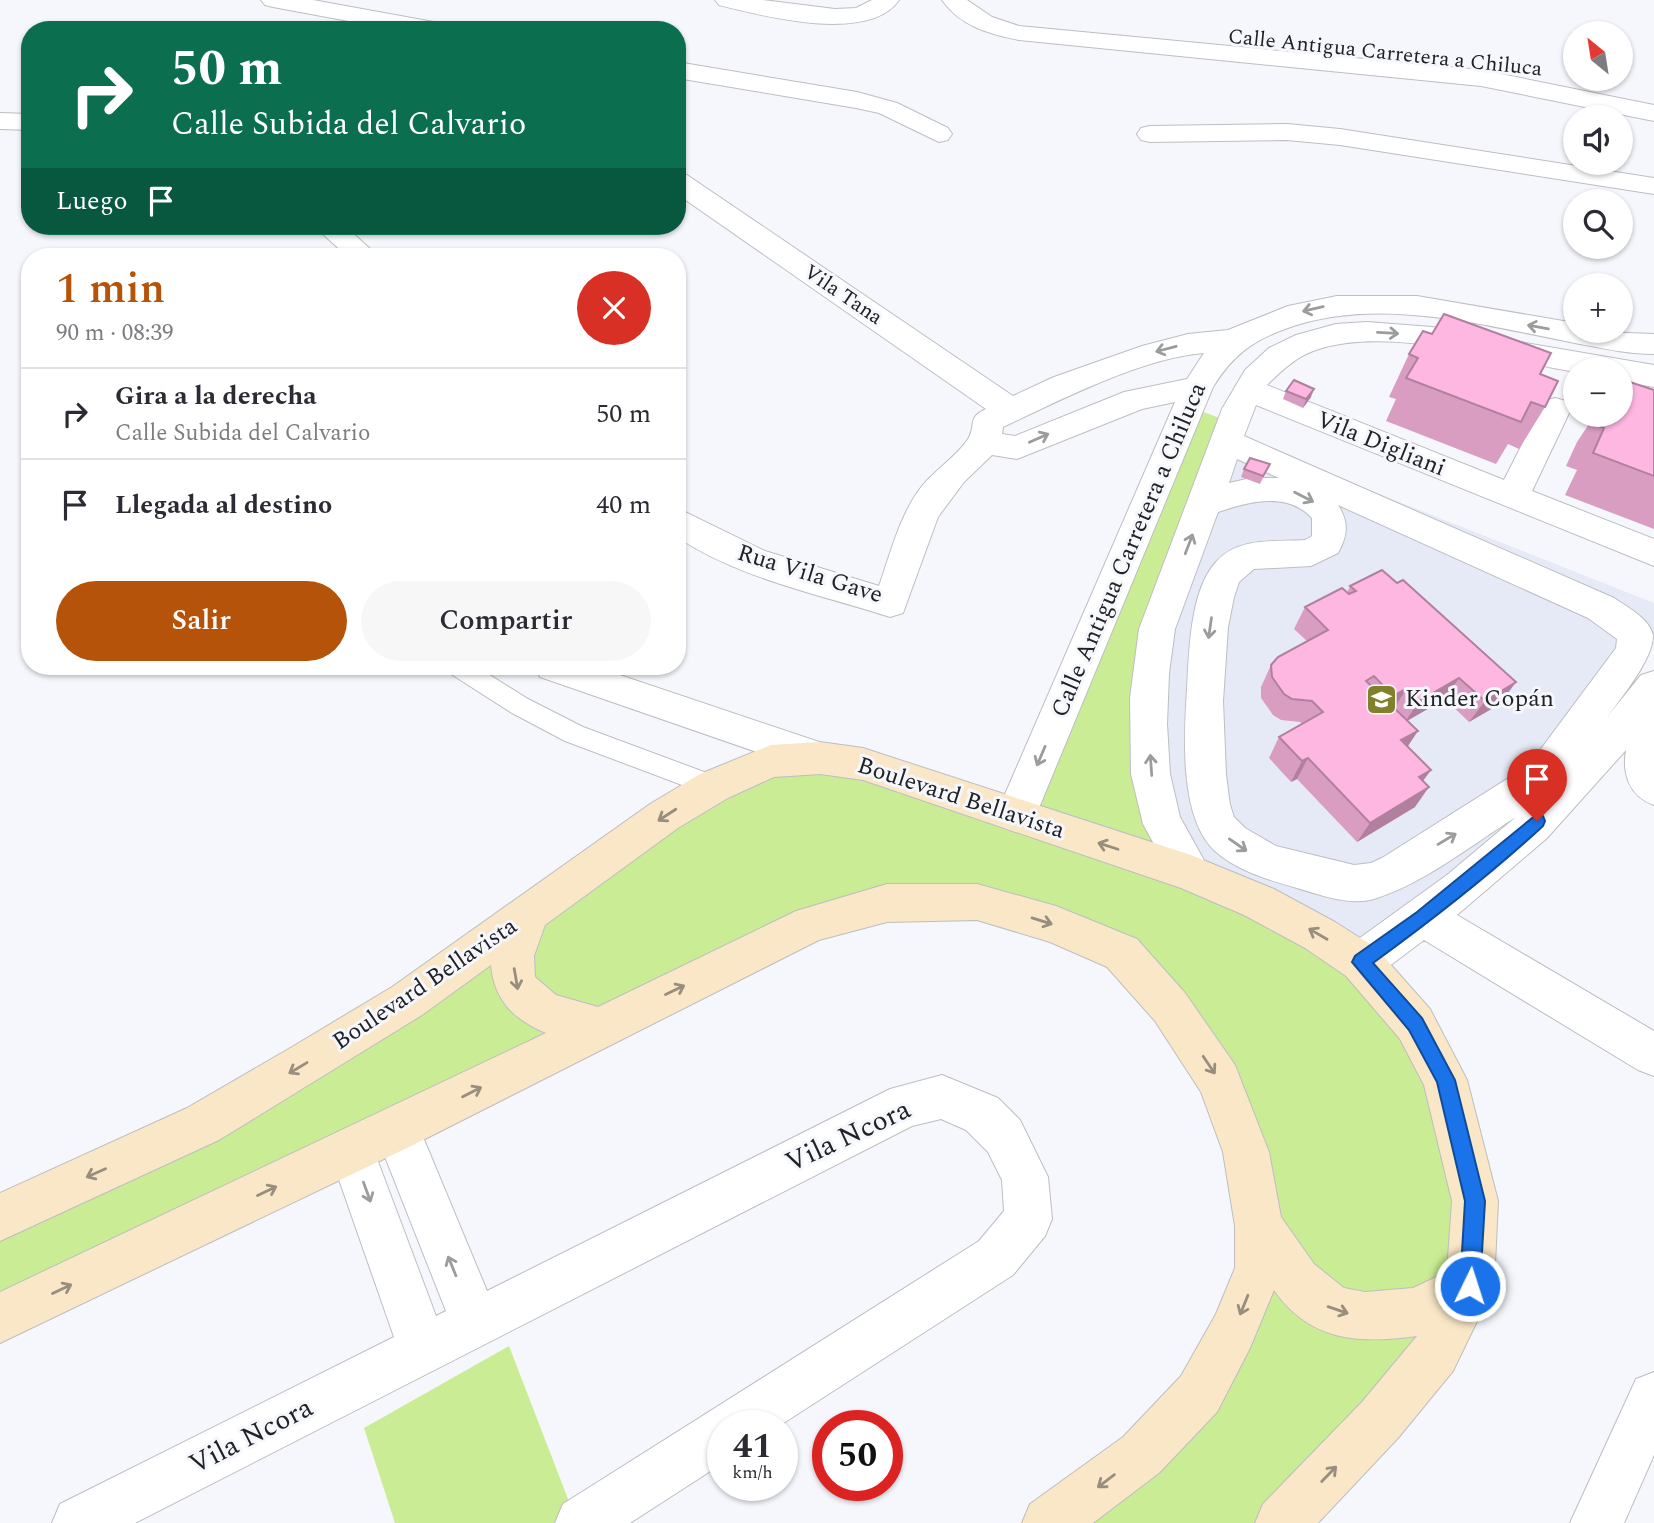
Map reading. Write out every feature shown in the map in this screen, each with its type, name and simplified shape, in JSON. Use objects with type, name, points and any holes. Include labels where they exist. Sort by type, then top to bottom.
[{"type":"main road","name":"Boulevard Bellavista","points":[[0,1217],[204,1124],[407,1001],[664,816],[714,786],[771,761],[820,758],[863,764],[1191,873],[1259,902],[1320,934],[1361,962],[1415,1024],[1446,1080],[1475,1201],[1470,1286],[1435,1353],[1380,1420],[1282,1523]]},
{"type":"main road","points":[[0,1318],[352,1151],[811,924],[887,903],[977,902],[1043,921],[1122,953],[1170,1007],[1219,1080],[1246,1152],[1259,1226],[1259,1268],[1233,1331],[1199,1394],[1141,1455],[1049,1523]]},
{"type":"main road","points":[[529,914],[512,960],[518,991],[544,1014],[599,1028]]},
{"type":"main road","points":[[1259,1226],[1297,1281],[1332,1310],[1365,1317],[1416,1312],[1470,1286]]},
{"type":"street","points":[[274,0],[390,21]]},
{"type":"street","points":[[727,0],[828,17],[860,15],[883,5],[887,0]]},
{"type":"street","name":"Calle Antigua Carretera a Chiluca","points":[[954,0],[976,20],[997,29],[1020,33],[1480,78],[1654,113]]},
{"type":"street","name":"Calle Antigua Carretera a Chiluca","points":[[992,0],[999,8],[1015,15],[1039,20],[1456,56],[1563,73]]},
{"type":"street","points":[[686,71],[858,100],[888,108],[939,134]]},
{"type":"street","points":[[1633,87],[1654,91]]},
{"type":"street","points":[[0,121],[21,122]]},
{"type":"street","points":[[1150,134],[1287,132],[1340,137],[1654,186]]},
{"type":"street","name":"Vila Tana","points":[[686,187],[1009,409]]},
{"type":"street","points":[[339,235],[354,248]]},
{"type":"street","name":"Calle Antigua Carretera a Chiluca","points":[[1016,815],[1193,396],[1216,358],[1233,341],[1307,310],[1340,303],[1375,303],[1654,344]]},
{"type":"street","name":"Calle Antigua Carretera a Chiluca","points":[[1191,873],[1160,817],[1152,783],[1150,663],[1157,629],[1231,431],[1254,380],[1286,352],[1318,338],[1353,332],[1429,337],[1563,360]]},
{"type":"street","name":"Rua Vila Gave","points":[[686,525],[720,546],[764,563],[890,603],[921,516],[940,489],[985,442],[988,421],[1009,409],[1153,353],[1188,344],[1233,341]]},
{"type":"street","name":"Calle Antigua Carretera a Chiluca","points":[[1633,372],[1654,376]]},
{"type":"street","name":"Vila Digliani","points":[[1249,390],[1654,553]]},
{"type":"street","points":[[985,442],[1017,448],[1135,400],[1193,396],[1231,431],[1601,608],[1622,621],[1634,635],[1634,652],[1543,777],[1525,791],[1397,870],[1367,883],[1340,883],[1250,853],[1228,839],[1216,823],[1210,797],[1205,728],[1206,654],[1214,601],[1223,579],[1246,556],[1311,553],[1326,544],[1331,526],[1323,509],[1310,499],[1293,491],[1277,488],[1237,493],[1204,504]]},
{"type":"street","points":[[1513,496],[1555,409]]},
{"type":"street","points":[[576,675],[820,758]]},
{"type":"street","points":[[1652,787],[1642,769],[1654,686]]},
{"type":"street","points":[[1361,962],[1501,855],[1555,804],[1654,686]]},
{"type":"street","points":[[1423,917],[1654,1055]]},
{"type":"street","name":"Vila Ncora","points":[[79,1523],[906,1105],[942,1097],[982,1114],[1004,1136],[1025,1177],[1028,1219],[996,1258],[758,1410]]},
{"type":"street","points":[[397,1129],[475,1323]]},
{"type":"street","points":[[352,1151],[423,1348]]},
{"type":"street","points":[[1597,1523],[1654,1397]]},
{"type":"street","points":[[583,1523],[707,1443]]},
{"type":"lane","points":[[472,675],[520,706],[574,734],[714,786]]},
{"type":"shaded area","name":"Kinder Copán","points":[[1230,435],[1654,603],[1654,639],[1558,783],[1360,960],[1192,873],[1161,816],[1150,663]]},
{"type":"green space","points":[[1189,407],[1234,423],[1204,505],[1150,733],[1191,869],[1018,812]]},
{"type":"green space","points":[[820,758],[1320,935],[1445,1080],[1470,1286],[1282,1523],[1049,1523],[1199,1394],[1259,1226],[1170,1007],[1056,925],[887,903],[0,1318],[0,1217],[204,1124],[664,816]]},
{"type":"green space","points":[[509,1346],[573,1512],[555,1523],[395,1523],[364,1428]]},
{"type":"building","points":[[1444,314],[1551,353],[1540,374],[1558,381],[1545,407],[1531,402],[1521,422],[1406,378],[1418,358],[1409,354],[1423,331],[1432,334]]},
{"type":"building","points":[[1294,380],[1314,389],[1306,399],[1286,391]]},
{"type":"building","points":[[1633,383],[1654,390],[1654,476],[1593,453],[1604,428],[1601,427],[1633,427]]},
{"type":"building","points":[[1250,458],[1270,464],[1263,476],[1244,469]]},
{"type":"building","points":[[1382,570],[1397,583],[1403,580],[1516,682],[1485,701],[1459,678],[1419,701],[1407,688],[1393,696],[1374,676],[1366,681],[1418,731],[1401,740],[1431,770],[1419,777],[1429,787],[1370,823],[1308,758],[1302,761],[1279,737],[1323,712],[1312,701],[1292,699],[1284,694],[1272,677],[1271,665],[1278,657],[1328,630],[1305,607],[1342,588],[1349,594],[1356,591],[1350,586]]},
{"type":"place","name":"Kinder Copán","points":[[1382,699]]},
{"type":"route","points":[[1470,1286],[1475,1201],[1446,1080],[1415,1024],[1361,962],[1501,855],[1537,821]]}]
